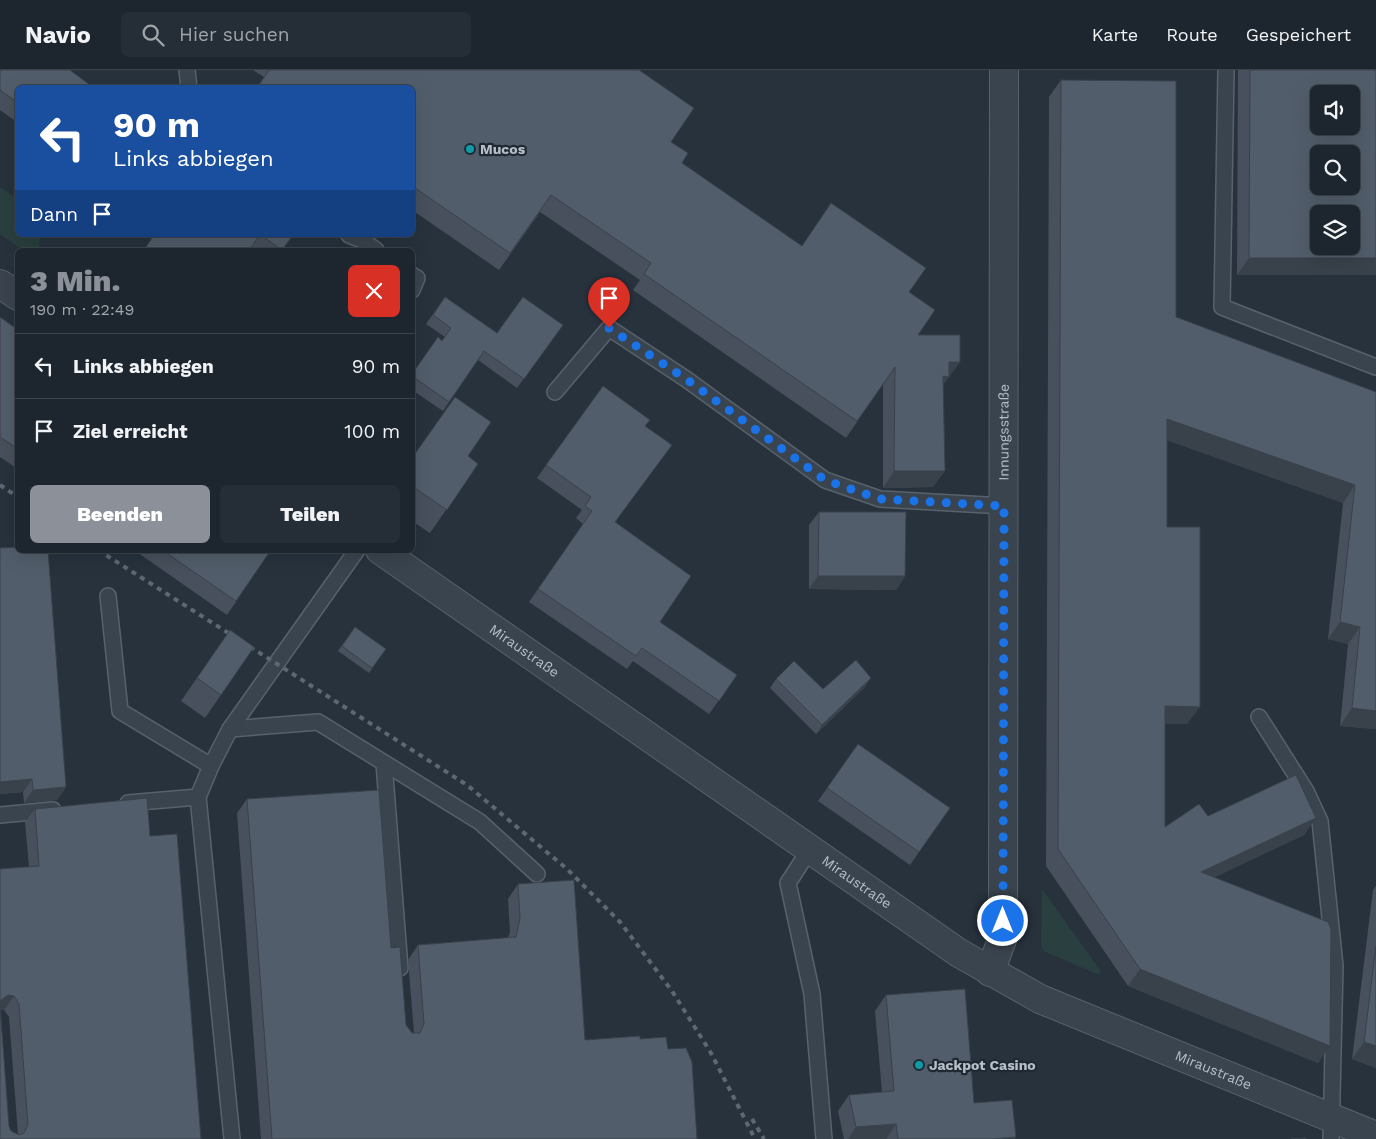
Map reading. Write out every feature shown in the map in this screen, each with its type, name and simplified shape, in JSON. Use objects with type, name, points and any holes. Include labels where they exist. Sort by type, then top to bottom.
[{"type":"street","name":"Innungsstraße","points":[[990,972],[1003,938],[1004,70]]},
{"type":"street","points":[[0,284],[15,294]]},
{"type":"street","name":"Miraustraße","points":[[384,553],[810,850],[959,953],[990,972],[1040,999],[1330,1128],[1376,1136]]},
{"type":"lane","points":[[187,70],[189,85]]},
{"type":"lane","points":[[1226,70],[1222,307],[1376,367]]},
{"type":"lane","points":[[354,237],[373,248]]},
{"type":"lane","points":[[554,392],[609,328],[686,379],[825,480],[880,499],[1004,506]]},
{"type":"lane","points":[[232,1139],[198,797],[230,729],[355,553]]},
{"type":"lane","points":[[108,596],[120,711],[211,766]]},
{"type":"lane","points":[[1259,717],[1306,791],[1320,821],[1335,966],[1330,1128]]},
{"type":"lane","points":[[230,729],[318,722],[480,822],[537,874]]},
{"type":"lane","points":[[384,763],[401,980]]},
{"type":"lane","points":[[109,805],[198,797]]},
{"type":"lane","points":[[0,815],[70,808]]},
{"type":"lane","points":[[810,850],[788,883],[812,994],[824,1139]]},
{"type":"green space","points":[[0,187],[15,198],[15,237],[40,237],[39,248],[20,248],[0,234]]},
{"type":"green space","points":[[1042,889],[1100,970],[1100,974],[1043,951],[1041,945]]},
{"type":"building","points":[[0,70],[70,70],[90,85],[15,85],[15,101],[0,90]]},
{"type":"building","points":[[269,70],[639,70],[694,108],[671,142],[688,153],[682,163],[802,246],[831,203],[926,268],[909,292],[935,310],[918,335],[960,335],[960,362],[949,362],[949,377],[943,376],[945,471],[894,471],[895,367],[857,421],[644,274],[651,263],[551,195],[510,253],[415,188],[415,85],[259,85]]},
{"type":"building","points":[[1250,70],[1376,70],[1376,258],[1249,258]]},
{"type":"building","points":[[1061,80],[1176,81],[1176,317],[1376,392],[1376,711],[1352,708],[1360,627],[1340,622],[1355,485],[1167,419],[1167,527],[1200,527],[1200,707],[1165,706],[1165,827],[1199,804],[1208,816],[1296,775],[1316,818],[1201,872],[1328,922],[1331,929],[1330,1046],[1140,969],[1058,849]]},
{"type":"building","points":[[153,237],[259,237],[250,248],[145,248]]},
{"type":"building","points":[[264,237],[292,237],[283,248],[279,248]]},
{"type":"building","points":[[445,297],[497,333],[523,297],[563,325],[524,379],[484,351],[449,402],[415,378],[415,370],[438,337],[442,341],[451,328],[433,315]]},
{"type":"building","points":[[0,317],[15,328],[15,447],[0,437]]},
{"type":"building","points":[[603,386],[650,420],[645,426],[672,445],[615,522],[691,576],[660,622],[737,675],[719,701],[642,648],[636,656],[538,589],[592,511],[585,506],[591,497],[546,465]]},
{"type":"building","points":[[455,397],[491,422],[468,456],[478,464],[447,510],[415,488],[415,454]]},
{"type":"building","points":[[819,512],[906,512],[905,576],[818,576]]},
{"type":"building","points":[[15,547],[15,553],[48,553],[66,787],[33,790],[32,779],[0,782],[0,548]]},
{"type":"building","points":[[166,553],[269,553],[236,601]]},
{"type":"building","points":[[355,627],[386,649],[372,668],[342,646]]},
{"type":"building","points":[[230,630],[254,647],[221,695],[197,678]]},
{"type":"building","points":[[856,660],[871,678],[822,725],[776,679],[794,661],[823,689]]},
{"type":"building","points":[[858,744],[950,808],[919,852],[827,788]]},
{"type":"building","points":[[379,790],[391,948],[400,947],[406,1025],[412,1033],[420,1033],[424,1024],[418,945],[516,937],[520,918],[518,884],[574,880],[585,1040],[640,1036],[640,1039],[666,1037],[668,1049],[686,1048],[692,1062],[697,1139],[272,1139],[247,799]]},
{"type":"building","points":[[147,798],[150,836],[177,834],[201,1139],[0,1139],[0,1005],[0,869],[39,866],[35,809]],"holes":[[[8,995],[14,996],[19,1004],[28,1125],[24,1133],[19,1135],[11,1131],[9,1126],[1,1000]]]},
{"type":"building","points":[[1376,946],[1376,1046],[1364,1042]]},
{"type":"building","name":"Jackpot Casino","points":[[965,989],[974,1103],[1012,1100],[1016,1137],[992,1139],[898,1139],[896,1124],[856,1127],[849,1095],[894,1091],[886,995]]},
{"type":"railway","points":[[0,485],[15,495]]},
{"type":"railway","points":[[103,553],[467,785],[567,869],[620,922],[672,991],[711,1053],[755,1139]]},
{"type":"railway","points":[[752,1119],[764,1139]]},
{"type":"place","name":"Mucos","points":[[470,149]]},
{"type":"place","name":"Jackpot Casino","points":[[919,1065]]},
{"type":"route","points":[[609,328],[686,379],[825,480],[880,499],[1004,506],[1003,921]]}]
